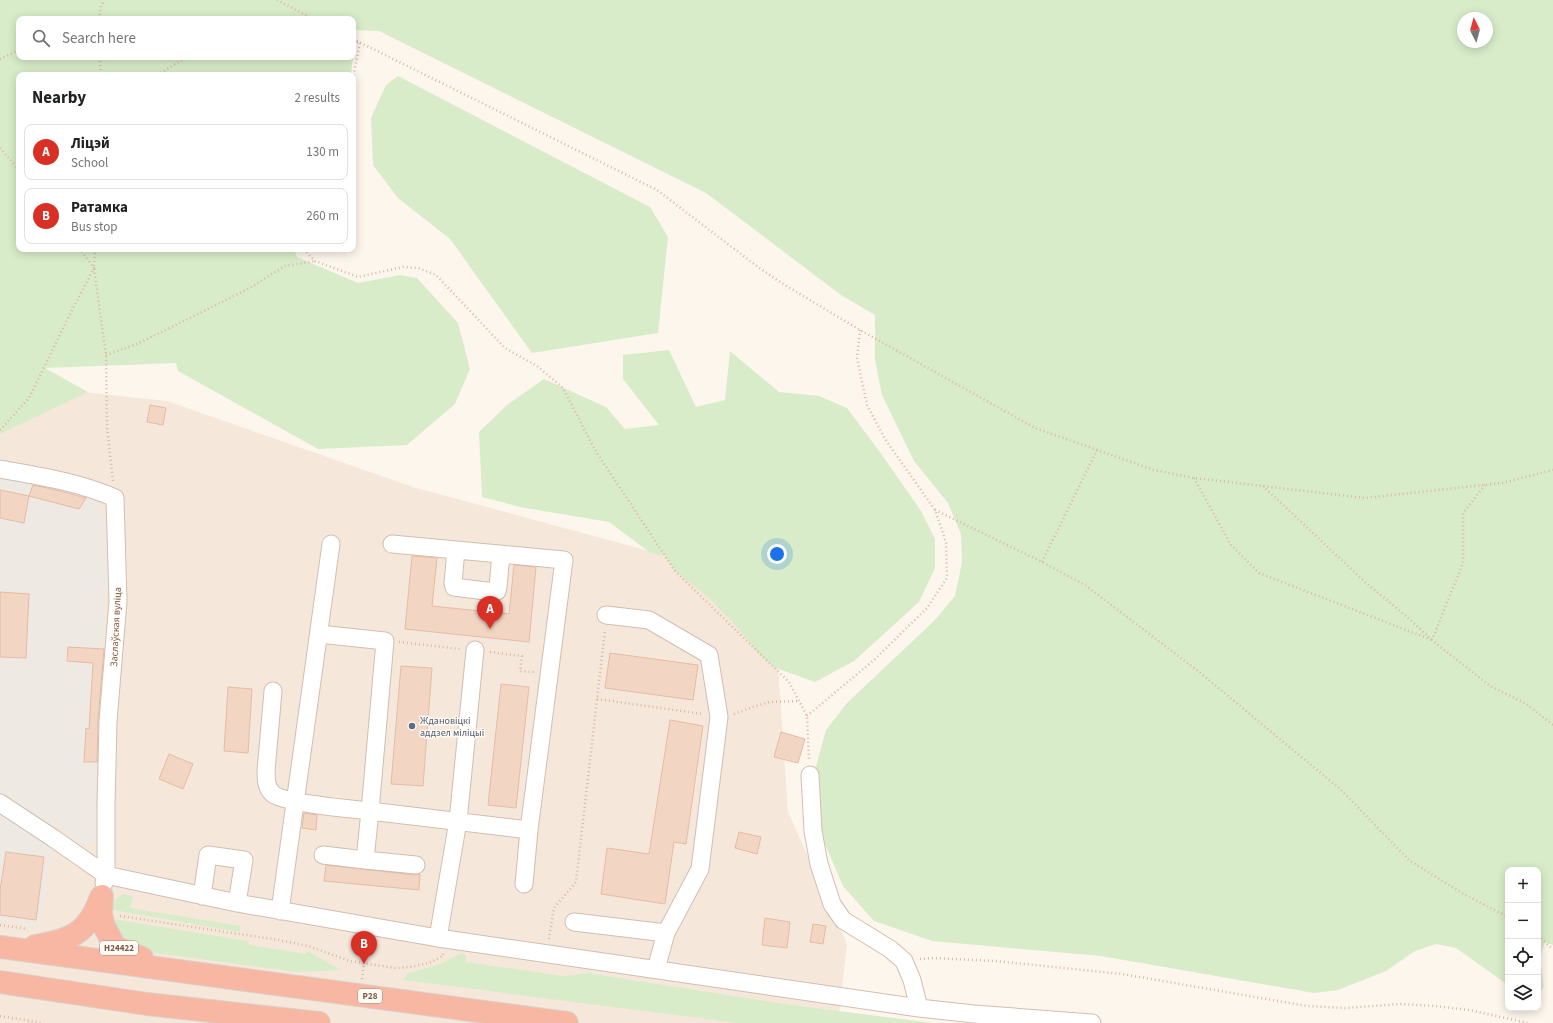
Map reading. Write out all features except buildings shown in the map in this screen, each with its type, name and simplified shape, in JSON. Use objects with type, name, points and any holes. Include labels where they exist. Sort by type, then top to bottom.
[{"type":"highway","points":[[8,948],[48,944],[67,938],[84,929],[96,912],[104,885]]},
{"type":"highway","name":"Н24422","points":[[104,885],[101,912],[103,924],[115,947],[151,963],[173,969]]},
{"type":"highway","name":"Р28","points":[[8,948],[568,1023]]},
{"type":"highway","points":[[0,982],[147,1004],[316,1023]]},
{"type":"street","points":[[0,469],[35,475],[97,490],[115,498]]},
{"type":"street","name":"Заслаўская вуліца","points":[[104,885],[108,721],[118,601],[115,498]]},
{"type":"street","points":[[280,911],[331,544]]},
{"type":"street","points":[[392,544],[564,560],[529,830],[524,884]]},
{"type":"street","points":[[456,550],[453,583],[454,587],[494,592],[497,591],[498,588],[501,554]]},
{"type":"street","points":[[606,616],[649,620],[709,655],[719,717],[700,869],[666,933],[656,969]]},
{"type":"street","points":[[319,634],[385,641],[370,811],[364,860]]},
{"type":"street","points":[[441,943],[458,821],[475,650]]},
{"type":"street","points":[[273,691],[266,780],[268,788],[273,794],[281,798],[296,801],[529,830]]},
{"type":"street","points":[[810,775],[815,844],[819,864],[832,904],[843,920],[890,949],[904,961],[912,980],[919,1008]]},
{"type":"street","points":[[0,803],[53,838],[104,885],[202,896],[441,943],[656,969],[919,1008],[974,1014],[1092,1023]]},
{"type":"street","points":[[202,896],[208,855],[244,860],[237,903]]},
{"type":"street","points":[[323,855],[416,865]]},
{"type":"street","points":[[574,922],[666,933]]},
{"type":"path","points":[[99,16],[101,6],[104,0]]},
{"type":"path","points":[[277,0],[307,16]]},
{"type":"path","points":[[356,41],[656,190],[758,267],[860,330],[1035,428],[1154,470],[1194,478],[1365,498],[1502,483],[1553,470]]},
{"type":"path","points":[[354,72],[360,42]]},
{"type":"path","points":[[0,59],[16,51]]},
{"type":"path","points":[[100,60],[101,72]]},
{"type":"path","points":[[162,72],[182,60]]},
{"type":"path","points":[[0,148],[16,167]]},
{"type":"path","points":[[82,252],[94,268]]},
{"type":"path","points":[[95,252],[94,268],[106,355],[107,426],[115,498]]},
{"type":"path","points":[[307,252],[315,261],[358,277],[403,267],[418,268],[436,275],[505,348],[537,366],[563,388],[595,450],[674,571],[789,682],[807,716],[810,775]]},
{"type":"path","points":[[106,355],[137,344],[196,315],[248,289],[285,266],[315,261]]},
{"type":"path","points":[[0,430],[29,398],[94,268]]},
{"type":"path","points":[[807,716],[874,660],[927,608],[947,578],[946,542],[935,510],[885,439],[867,405],[857,358],[860,330]]},
{"type":"path","points":[[1042,562],[1098,450]]},
{"type":"path","points":[[1194,478],[1231,545],[1259,573],[1432,640]]},
{"type":"path","points":[[1432,640],[1463,563],[1463,513],[1485,485]]},
{"type":"path","points":[[1263,486],[1365,582],[1432,640],[1490,686],[1525,703],[1553,725]]},
{"type":"path","points":[[935,510],[1042,562],[1085,585],[1198,671],[1340,789],[1410,861],[1462,893],[1505,915]]},
{"type":"path","points":[[548,943],[554,908],[576,882],[606,616]]},
{"type":"path","points":[[597,699],[719,717],[725,717],[770,702],[799,701]]},
{"type":"path","points":[[252,936],[308,946],[350,961],[395,968],[429,963],[443,956],[441,943]]},
{"type":"path","points":[[1541,939],[1553,949]]},
{"type":"path","points":[[904,961],[934,958],[995,961],[1122,974],[1307,1006],[1345,1008],[1401,1004],[1435,1006],[1469,1010],[1528,1023]]},
{"type":"path","points":[[0,1016],[43,1023]]},
{"type":"shaded area","points":[[0,383],[167,401],[413,487],[664,555],[773,592],[788,812],[847,944],[838,1023],[0,1023]]},
{"type":"shaded area","points":[[0,479],[34,479],[99,498],[97,511],[110,522],[103,649],[108,649],[102,763],[95,842],[82,845],[55,825],[40,926],[0,920]]},
{"type":"green space","points":[[0,0],[1553,0],[1553,945],[1545,942],[1541,956],[1541,867],[1505,867],[1505,983],[1456,948],[1436,944],[1415,951],[1386,971],[1338,990],[1314,993],[1101,956],[932,941],[874,921],[843,886],[822,837],[815,770],[826,730],[847,703],[935,620],[955,596],[962,562],[961,534],[948,503],[914,461],[882,395],[875,360],[875,315],[841,295],[706,193],[379,31],[356,30],[356,16],[16,16],[16,60],[353,60],[351,72],[16,72],[16,252],[295,252],[297,257],[358,283],[400,275],[417,278],[458,323],[470,369],[455,404],[407,445],[318,449],[178,371],[176,363],[45,368],[88,392],[0,434]]},
{"type":"green space","points":[[398,76],[650,207],[668,237],[658,333],[532,353],[450,239],[398,198],[373,165],[371,118],[386,85]]},
{"type":"green space","points":[[669,350],[696,407],[725,400],[730,351],[779,392],[819,396],[847,408],[921,511],[935,539],[935,568],[919,602],[854,661],[815,682],[776,668],[758,654],[739,629],[708,597],[675,571],[664,555],[652,554],[609,522],[520,507],[482,497],[479,432],[507,405],[544,379],[606,407],[625,429],[659,425],[623,379],[623,355]]},
{"type":"green space","points":[[123,894],[133,896],[130,908],[241,926],[239,932],[108,909],[108,906]]},
{"type":"green space","points":[[106,918],[248,941],[249,945],[305,954],[308,951],[341,970],[297,972],[132,950]]},
{"type":"green space","points":[[462,953],[466,956],[466,962],[563,976],[587,973],[792,1005],[933,1023],[738,1023],[404,980],[407,974],[440,964]]},
{"type":"green space","points":[[1541,966],[1544,987],[1541,991]]},
{"type":"place","name":"Ліцэй","points":[[490,629]]},
{"type":"place","name":"Ждановіцкі аддзел міліцыі","points":[[412,726]]},
{"type":"place","name":"Ратамка","points":[[364,964]]}]
